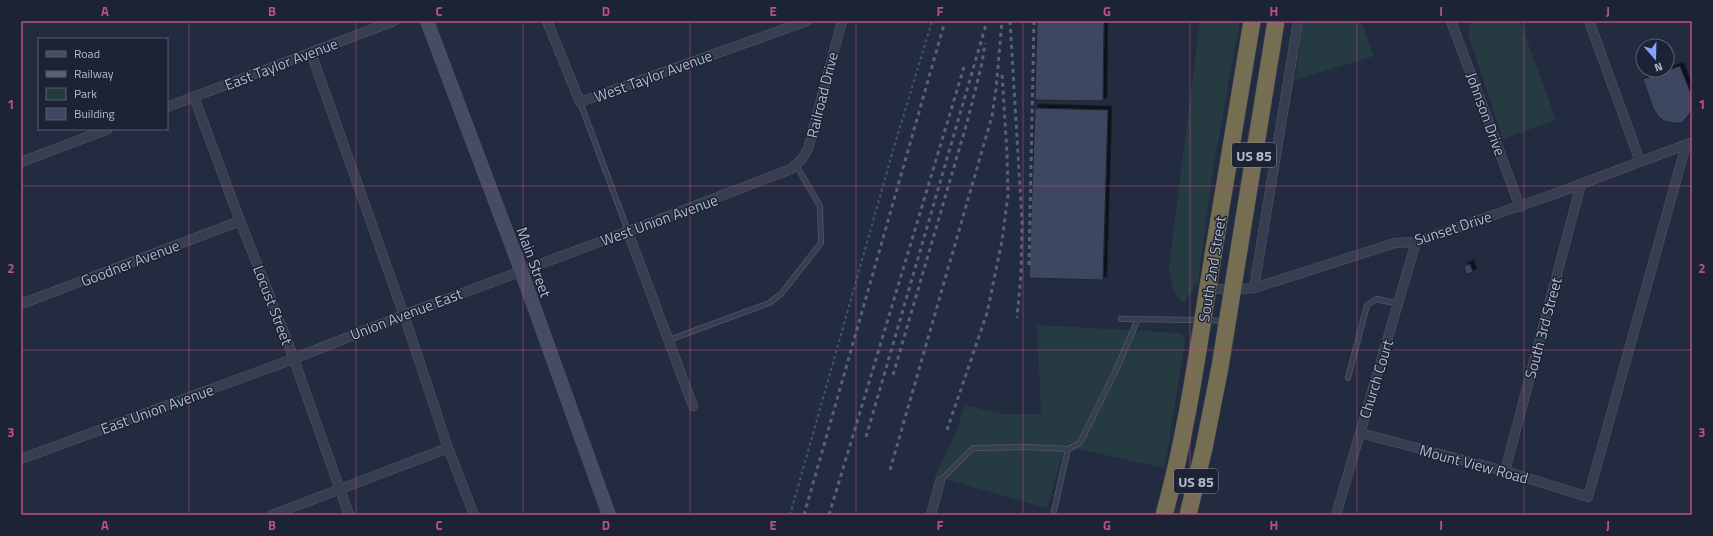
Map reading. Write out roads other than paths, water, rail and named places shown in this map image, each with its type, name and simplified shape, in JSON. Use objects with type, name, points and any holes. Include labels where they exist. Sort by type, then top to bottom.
[{"type":"highway","name":"South 2nd Street","points":[[1164,515],[1181,443],[1197,363],[1252,21]]},
{"type":"highway","name":"South 2nd Street","points":[[1188,515],[1204,448],[1220,367],[1231,290],[1276,21]]},
{"type":"street","name":"East Taylor Avenue","points":[[168,107],[394,21]]},
{"type":"street","name":"Main Street","points":[[427,21],[609,515]]},
{"type":"street","name":"West Taylor Avenue","points":[[548,21],[580,102],[807,21]]},
{"type":"street","name":"Railroad Drive","points":[[796,165],[802,159],[810,144],[814,122],[842,21]]},
{"type":"street","points":[[1254,288],[1298,21]]},
{"type":"street","name":"Johnson Drive","points":[[1451,21],[1520,207]]},
{"type":"street","points":[[1589,21],[1640,161]]},
{"type":"street","points":[[311,53],[404,315],[448,448],[474,515]]},
{"type":"street","name":"Locust Street","points":[[194,97],[293,359],[349,515]]},
{"type":"street","points":[[21,162],[105,130]]},
{"type":"street","name":"Sunset Drive","points":[[1208,288],[1231,290],[1254,288],[1395,244],[1416,242],[1520,207],[1689,144]]},
{"type":"street","name":"Mount View Road","points":[[1360,432],[1505,471],[1588,497],[1689,144]]},
{"type":"street","name":"West Union Avenue","points":[[520,271],[628,232],[780,174],[796,165]]},
{"type":"street","name":"South 3rd Street","points":[[1505,471],[1581,184]]},
{"type":"street","name":"Goodner Avenue","points":[[21,304],[240,221]]},
{"type":"street","points":[[628,232],[693,406]]},
{"type":"street","name":"Church Court","points":[[1336,515],[1416,242]]},
{"type":"street","name":"Union Avenue East","points":[[293,359],[520,271]]},
{"type":"street","name":"East Union Avenue","points":[[21,459],[293,359]]},
{"type":"street","points":[[272,515],[448,448]]},
{"type":"street","points":[[930,515],[940,481]]},
{"type":"lane","points":[[580,102],[628,232]]},
{"type":"lane","points":[[669,340],[769,303],[781,294],[821,243],[820,206],[796,165]]},
{"type":"lane","points":[[1348,378],[1367,305],[1377,299],[1398,304]]},
{"type":"lane","points":[[1120,319],[1227,321]]},
{"type":"lane","points":[[940,481],[973,448],[1028,447],[1068,449],[1080,443],[1116,370],[1138,319]]},
{"type":"lane","points":[[1053,515],[1068,449]]},
{"type":"railway","points":[[804,515],[945,21]]},
{"type":"railway","points":[[866,437],[987,21]]},
{"type":"railway","points":[[890,470],[992,116],[1002,21]]},
{"type":"railway","points":[[1010,21],[1022,221],[1021,274],[1017,318]]},
{"type":"railway","points":[[1029,265],[1034,21]]},
{"type":"railway","points":[[893,375],[968,119],[982,63],[985,43]]},
{"type":"railway","points":[[829,515],[964,67]]},
{"type":"railway","points":[[947,430],[987,313],[1002,241],[1008,195],[1002,73]]}]
